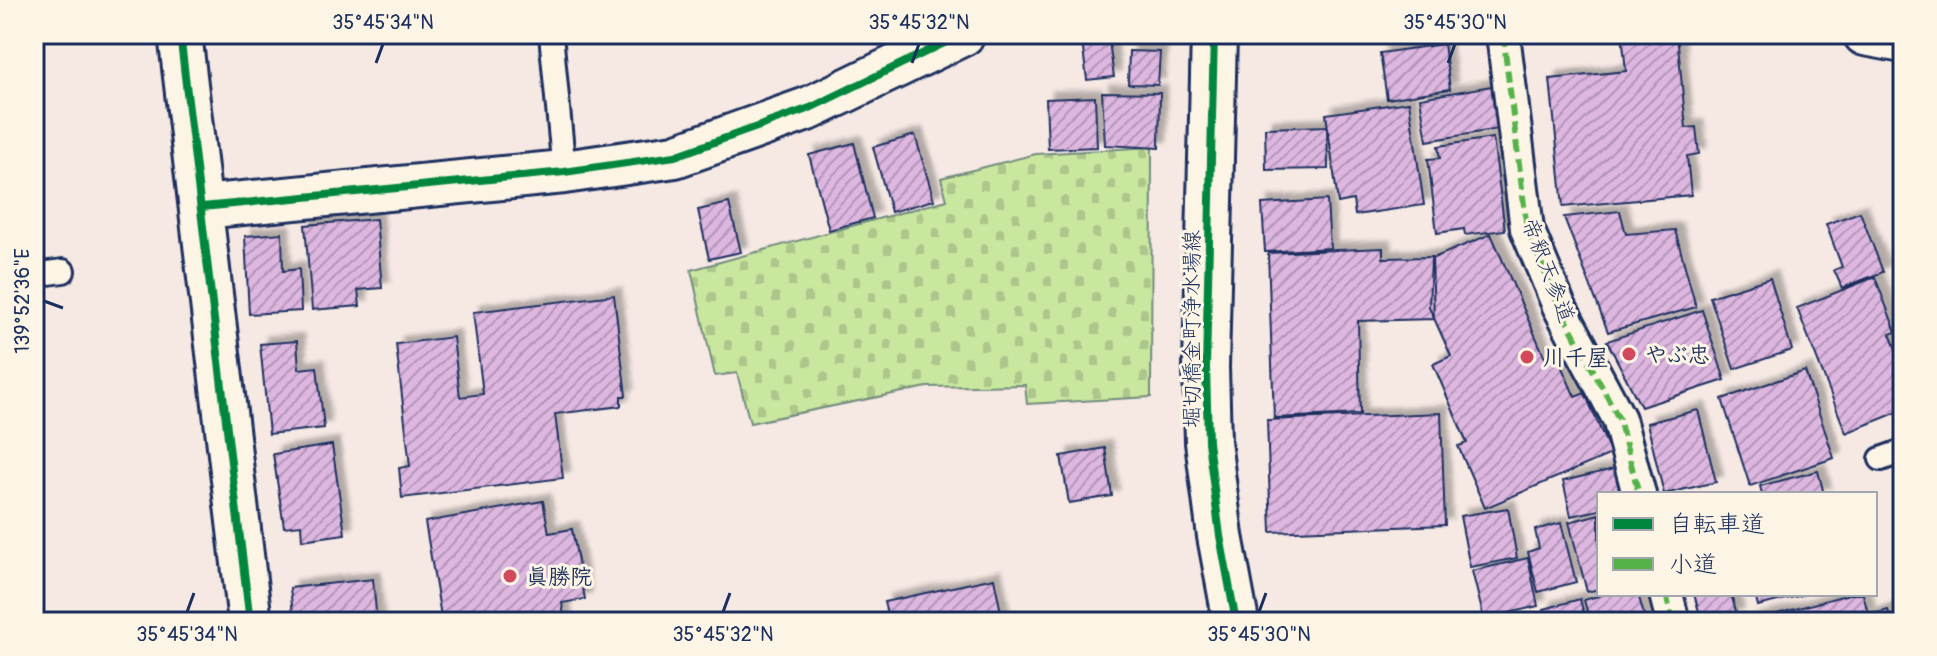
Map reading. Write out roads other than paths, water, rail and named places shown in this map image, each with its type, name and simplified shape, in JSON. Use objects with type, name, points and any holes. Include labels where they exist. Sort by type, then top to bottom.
[{"type":"street","points":[[180,34],[250,622]]},
{"type":"street","points":[[202,207],[564,172],[675,156],[810,108],[963,34]]},
{"type":"street","name":"堀切橋金町浄水場線","points":[[1214,34],[1206,367],[1208,442],[1220,536],[1236,622]]},
{"type":"street","name":"帝釈天参道","points":[[1503,34],[1527,229],[1559,306],[1619,419],[1638,492]]},
{"type":"street","points":[[1865,34],[1903,41]]},
{"type":"street","points":[[1666,596],[1673,622]]},
{"type":"lane","points":[[551,34],[564,172]]},
{"type":"lane","points":[[34,275],[63,271]]},
{"type":"lane","points":[[1881,459],[1903,451]]},
{"type":"water","points":[[34,72],[43,118],[34,159]]},
{"type":"place","name":"やぶ忠","points":[[1629,354]]},
{"type":"place","name":"川千屋","points":[[1527,357]]},
{"type":"place","name":"眞勝院","points":[[510,576]]}]
